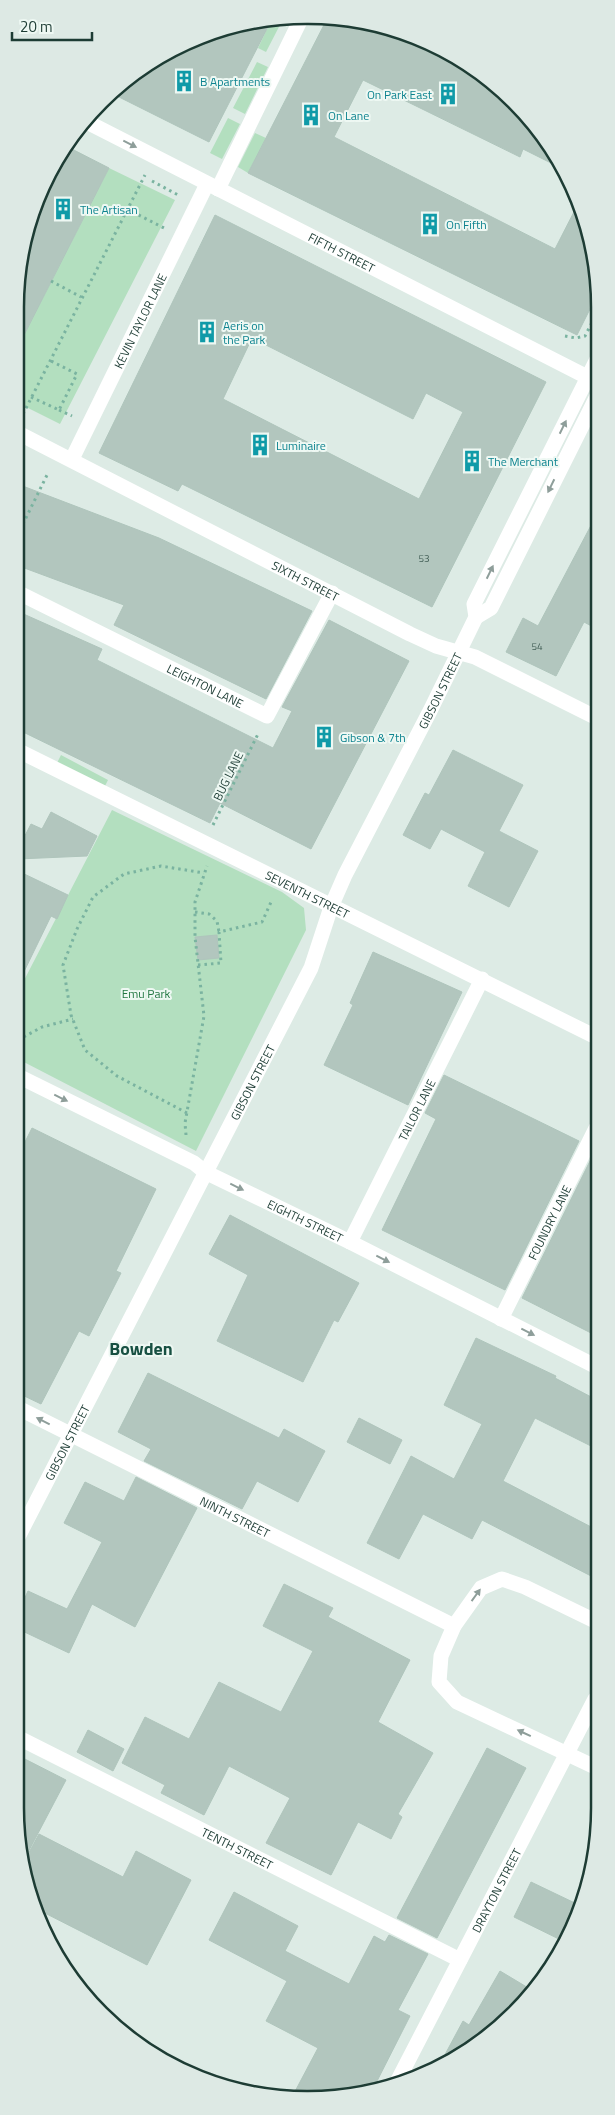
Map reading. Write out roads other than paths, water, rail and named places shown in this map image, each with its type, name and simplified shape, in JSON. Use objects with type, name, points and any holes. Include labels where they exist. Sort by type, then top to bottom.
[{"type":"street","name":"KEVIN TAYLOR LANE","points":[[72,459],[298,24]]},
{"type":"street","name":"FIFTH STREET","points":[[91,124],[591,378]]},
{"type":"street","name":"GIBSON STREET","points":[[476,617],[474,604],[591,381]]},
{"type":"street","name":"GIBSON STREET","points":[[24,1525],[310,968],[331,906],[345,875],[476,617],[490,608],[591,408]]},
{"type":"street","name":"SIXTH STREET","points":[[24,436],[410,634],[458,653],[475,657],[591,715]]},
{"type":"street","name":"LEIGHTON LANE","points":[[24,595],[267,716],[332,593]]},
{"type":"street","name":"SEVENTH STREET","points":[[24,754],[591,1034]]},
{"type":"street","name":"TAILOR LANE","points":[[350,1242],[482,980]]},
{"type":"street","name":"EIGHTH STREET","points":[[24,1079],[182,1157],[205,1172],[350,1242],[591,1364]]},
{"type":"street","name":"FOUNDRY LANE","points":[[502,1319],[591,1138]]},
{"type":"street","name":"NINTH STREET","points":[[24,1412],[454,1626]]},
{"type":"street","points":[[591,1619],[525,1587],[502,1579],[481,1588],[454,1626],[441,1656],[439,1682],[457,1702],[591,1765]]},
{"type":"street","name":"DRAYTON STREET","points":[[400,2076],[591,1707]]},
{"type":"street","name":"TENTH STREET","points":[[24,1741],[460,1960]]},
{"type":"place","name":"B Apartments","points":[[184,81]]},
{"type":"place","name":"On Park East","points":[[448,94]]},
{"type":"place","name":"On Lane","points":[[311,115]]},
{"type":"place","name":"The Artisan","points":[[63,209]]},
{"type":"place","name":"On Fifth","points":[[430,224]]},
{"type":"place","name":"Aeris on the Park","points":[[207,332]]},
{"type":"place","name":"Luminaire","points":[[260,445]]},
{"type":"place","name":"The Merchant","points":[[472,461]]},
{"type":"place","name":"Gibson & 7th","points":[[324,737]]},
{"type":"district","name":"Bowden","points":[[141,1348]]},
{"type":"park label","name":"Emu Park","points":[[146,993]]}]
